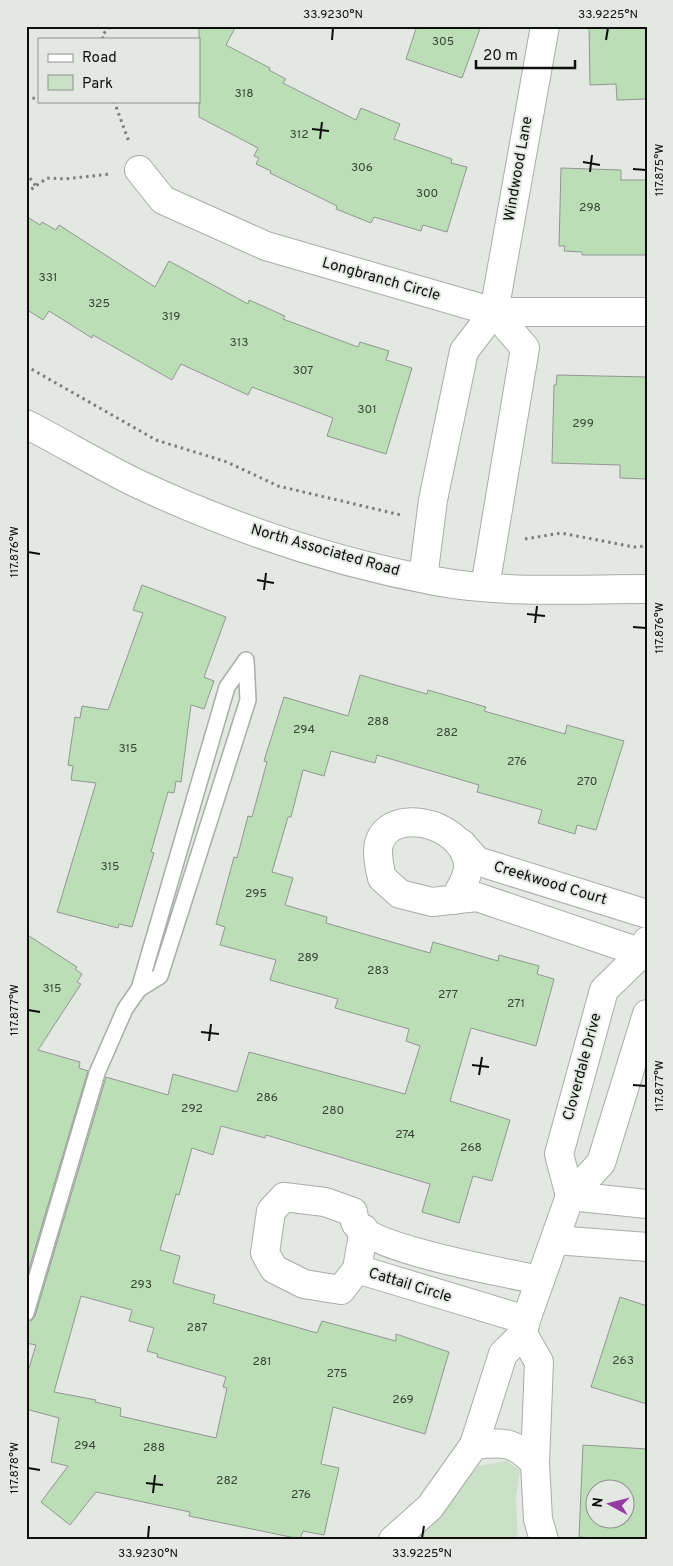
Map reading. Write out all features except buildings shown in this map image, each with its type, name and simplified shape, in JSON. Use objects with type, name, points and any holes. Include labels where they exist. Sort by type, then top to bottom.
[{"type":"street","name":"Windwood Lane","points":[[423,578],[433,500],[464,351],[494,312],[544,26]]},
{"type":"street","name":"Longbranch Circle","points":[[139,170],[163,200],[266,246],[494,312],[647,312]]},
{"type":"street","points":[[485,588],[525,348],[494,312]]},
{"type":"street","name":"North Associated Road","points":[[26,424],[136,483],[225,521],[329,556],[423,578],[485,588],[647,590]]},
{"type":"street","name":"Creekwood Court","points":[[645,953],[477,898],[432,902],[400,894],[382,878],[378,850],[386,831],[403,821],[440,826],[461,843],[477,861],[647,914]]},
{"type":"street","points":[[454,900],[465,880],[468,865],[461,843]]},
{"type":"street","name":"Cloverdale Drive","points":[[570,1196],[559,1154],[604,990],[645,953]]},
{"type":"street","points":[[392,1540],[430,1507],[474,1445],[503,1354],[524,1327],[570,1196],[601,1163],[647,1014]]},
{"type":"street","points":[[570,1196],[647,1204]]},
{"type":"street","name":"Cattail Circle","points":[[524,1327],[357,1269],[341,1290],[304,1284],[274,1269],[265,1253],[271,1211],[284,1197],[325,1202],[353,1212],[356,1224],[381,1241],[540,1280]]},
{"type":"street","points":[[357,1269],[364,1230]]},
{"type":"street","points":[[555,1240],[647,1247]]},
{"type":"street","points":[[524,1327],[539,1362],[535,1463],[538,1519],[544,1540]]},
{"type":"street","points":[[474,1445],[502,1442],[519,1447],[535,1463]]},
{"type":"lane","points":[[26,1313],[97,1072],[125,1010],[139,989],[227,687],[246,660],[248,700],[160,976],[139,989]]},
{"type":"path","points":[[102,37],[111,26]]},
{"type":"path","points":[[26,193],[47,178],[65,179],[139,170],[114,102]]},
{"type":"path","points":[[26,173],[36,186]]},
{"type":"path","points":[[26,366],[156,440],[227,462],[278,486],[379,508],[430,524]]},
{"type":"path","points":[[492,544],[561,534],[634,547],[647,546]]},
{"type":"green space","points":[[507,1461],[520,1470],[516,1497],[518,1540],[418,1540],[478,1466]]}]
